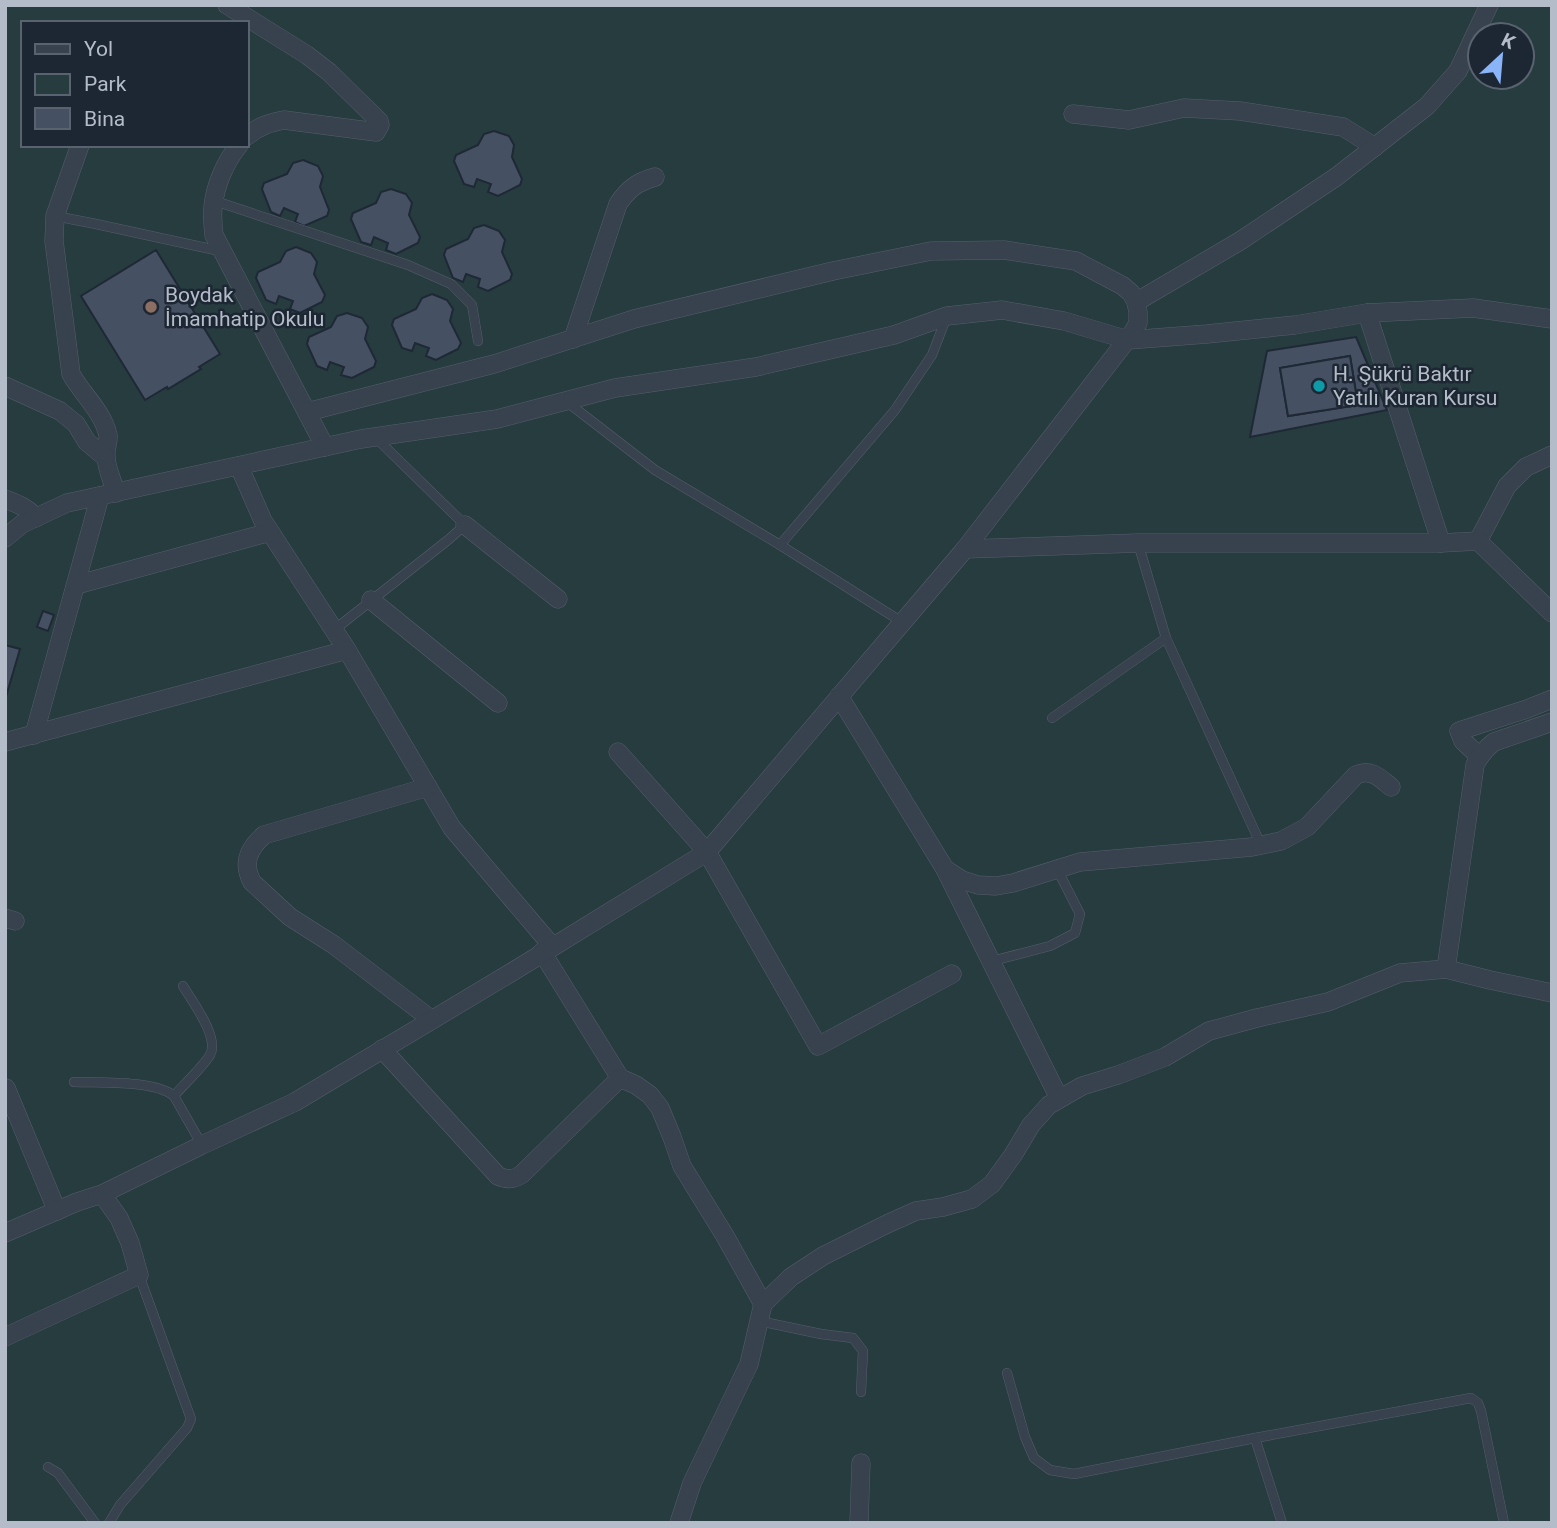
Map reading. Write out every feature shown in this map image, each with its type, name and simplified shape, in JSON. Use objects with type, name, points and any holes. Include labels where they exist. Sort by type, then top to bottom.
[{"type":"street","points":[[227,5],[307,55],[329,72],[380,125],[376,132],[284,120],[250,129]]},
{"type":"street","points":[[1136,302],[1240,241],[1336,177],[1427,106],[1458,71],[1489,5]]},
{"type":"street","points":[[1073,114],[1129,120],[1184,108],[1240,110],[1343,127],[1375,147]]},
{"type":"street","points":[[34,735],[76,585],[108,495],[108,437],[102,421],[71,374],[54,249],[55,216],[79,147]]},
{"type":"street","points":[[237,147],[230,155],[221,175],[213,206],[214,235],[325,447]]},
{"type":"street","points":[[573,339],[618,204],[627,191],[640,182],[655,177]]},
{"type":"street","points":[[5,1233],[102,1194],[295,1102],[707,852],[965,549],[1128,340],[1138,323],[1138,312],[1131,293],[1123,286],[1076,261],[1004,250],[931,251],[833,271],[648,316],[494,364],[307,412]]},
{"type":"street","points":[[5,538],[22,524],[67,503],[375,437],[497,419],[615,388],[755,367],[894,335],[947,316],[1002,310],[1064,321],[1128,340],[1295,325],[1367,313],[1473,308],[1552,319]]},
{"type":"street","points":[[1367,313],[1441,543]]},
{"type":"street","points":[[5,386],[60,411],[76,424],[87,442],[106,457]]},
{"type":"street","points":[[1478,541],[1507,486],[1526,467],[1552,455]]},
{"type":"street","points":[[239,466],[263,522],[347,650],[452,828],[547,949],[620,1077],[650,1095],[660,1108],[682,1167],[725,1236],[761,1313]]},
{"type":"street","points":[[5,499],[23,506],[36,518]]},
{"type":"street","points":[[464,525],[558,599]]},
{"type":"street","points":[[76,585],[270,533]]},
{"type":"street","points":[[965,549],[1138,543],[1478,541],[1552,614]]},
{"type":"street","points":[[371,600],[498,703]]},
{"type":"street","points":[[5,742],[347,650]]},
{"type":"street","points":[[839,696],[945,869],[1059,1098]]},
{"type":"street","points":[[1479,756],[1464,741],[1459,730],[1552,699]]},
{"type":"street","points":[[1446,969],[1475,765],[1479,756],[1494,742],[1552,722]]},
{"type":"street","points":[[618,752],[707,852],[818,1046],[952,974]]},
{"type":"street","points":[[945,869],[962,880],[978,885],[996,886],[1080,862],[1252,847],[1281,841],[1307,827],[1360,773],[1375,774],[1391,787]]},
{"type":"street","points":[[428,787],[264,835],[251,849],[247,866],[252,882],[290,917],[334,946],[432,1020]]},
{"type":"street","points":[[679,1523],[692,1483],[749,1364],[761,1313],[791,1277],[823,1256],[887,1224],[916,1212],[972,1199],[992,1184],[1031,1125],[1059,1098],[1082,1086],[1165,1057],[1209,1031],[1257,1017],[1328,1002],[1400,973],[1446,969],[1552,993]]},
{"type":"street","points":[[383,1049],[498,1176],[504,1178],[517,1178],[522,1174],[620,1077]]},
{"type":"street","points":[[6,1088],[57,1211]]},
{"type":"street","points":[[5,1337],[139,1275],[130,1243],[119,1218],[102,1194]]},
{"type":"street","points":[[859,1523],[861,1463]]},
{"type":"lane","points":[[215,201],[408,265],[451,284],[472,305],[478,341]]},
{"type":"lane","points":[[55,216],[222,252]]},
{"type":"lane","points":[[780,545],[895,410],[932,355],[947,316]]},
{"type":"lane","points":[[566,401],[654,470],[902,622]]},
{"type":"lane","points":[[334,630],[464,525],[375,437]]},
{"type":"lane","points":[[1138,543],[1166,638],[1261,845]]},
{"type":"lane","points":[[1052,718],[1166,638]]},
{"type":"lane","points":[[992,961],[1050,946],[1075,933],[1080,914],[1057,869]]},
{"type":"lane","points":[[174,1096],[209,1056],[212,1047],[211,1034],[183,986]]},
{"type":"lane","points":[[74,1082],[162,1088],[174,1096],[202,1145]]},
{"type":"lane","points":[[109,1523],[120,1505],[187,1428],[191,1419],[139,1275]]},
{"type":"lane","points":[[761,1313],[821,1334],[853,1338],[863,1351],[861,1392]]},
{"type":"lane","points":[[1007,1373],[1025,1437],[1034,1458],[1050,1470],[1074,1474],[1471,1398],[1478,1403],[1481,1410],[1504,1523]]},
{"type":"lane","points":[[1255,1438],[1282,1523]]},
{"type":"lane","points":[[48,1466],[58,1474],[95,1523]]},
{"type":"green space","points":[[5,5],[1552,5],[1552,1523],[5,1523]]},
{"type":"building","points":[[494,131],[509,136],[514,145],[512,157],[522,179],[520,185],[498,196],[488,192],[491,184],[477,179],[474,187],[464,184],[454,161],[456,155],[478,145],[484,134]]},
{"type":"building","points":[[303,160],[318,166],[323,176],[320,187],[329,210],[327,216],[304,226],[295,222],[298,214],[284,208],[280,216],[271,212],[262,189],[264,183],[287,174],[293,163]]},
{"type":"building","points":[[391,189],[406,194],[412,203],[409,215],[420,237],[418,243],[396,254],[386,250],[388,243],[374,237],[371,245],[361,242],[351,219],[353,213],[376,203],[381,192]]},
{"type":"building","points":[[484,225],[499,231],[505,240],[502,252],[512,274],[510,280],[488,291],[478,287],[480,279],[466,274],[463,282],[453,278],[444,255],[446,249],[468,239],[474,228]]},
{"type":"building","points":[[296,247],[311,253],[317,262],[314,274],[325,295],[322,302],[300,313],[290,309],[293,301],[279,296],[276,304],[266,300],[256,278],[258,272],[280,262],[286,251]]},
{"type":"building","points":[[156,250],[220,354],[199,367],[201,369],[145,400],[81,296]]},
{"type":"building","points":[[432,294],[447,300],[453,309],[450,321],[461,343],[458,349],[436,360],[426,356],[429,348],[415,343],[412,351],[402,348],[392,325],[394,319],[416,309],[422,298]]},
{"type":"building","points":[[347,313],[362,318],[368,327],[365,339],[376,361],[374,367],[352,378],[341,375],[344,367],[330,362],[327,370],[317,366],[307,344],[309,337],[331,327],[337,316]]},
{"type":"building","points":[[1356,337],[1387,410],[1250,437],[1267,351]],"holes":[[[1350,356],[1358,405],[1288,416],[1280,368]]]},
{"type":"building","name":"H. Şükrü Baktır Yatılı Kuran Kursu","points":[[1350,356],[1358,405],[1288,416],[1280,368]]},
{"type":"building","points":[[43,611],[54,615],[48,631],[37,627]]},
{"type":"building","points":[[5,645],[20,649],[5,700]]},
{"type":"place","name":"Boydak İmamhatip Okulu","points":[[151,307]]},
{"type":"place","name":"H. Şükrü Baktır Yatılı Kuran Kursu","points":[[1319,386]]}]
